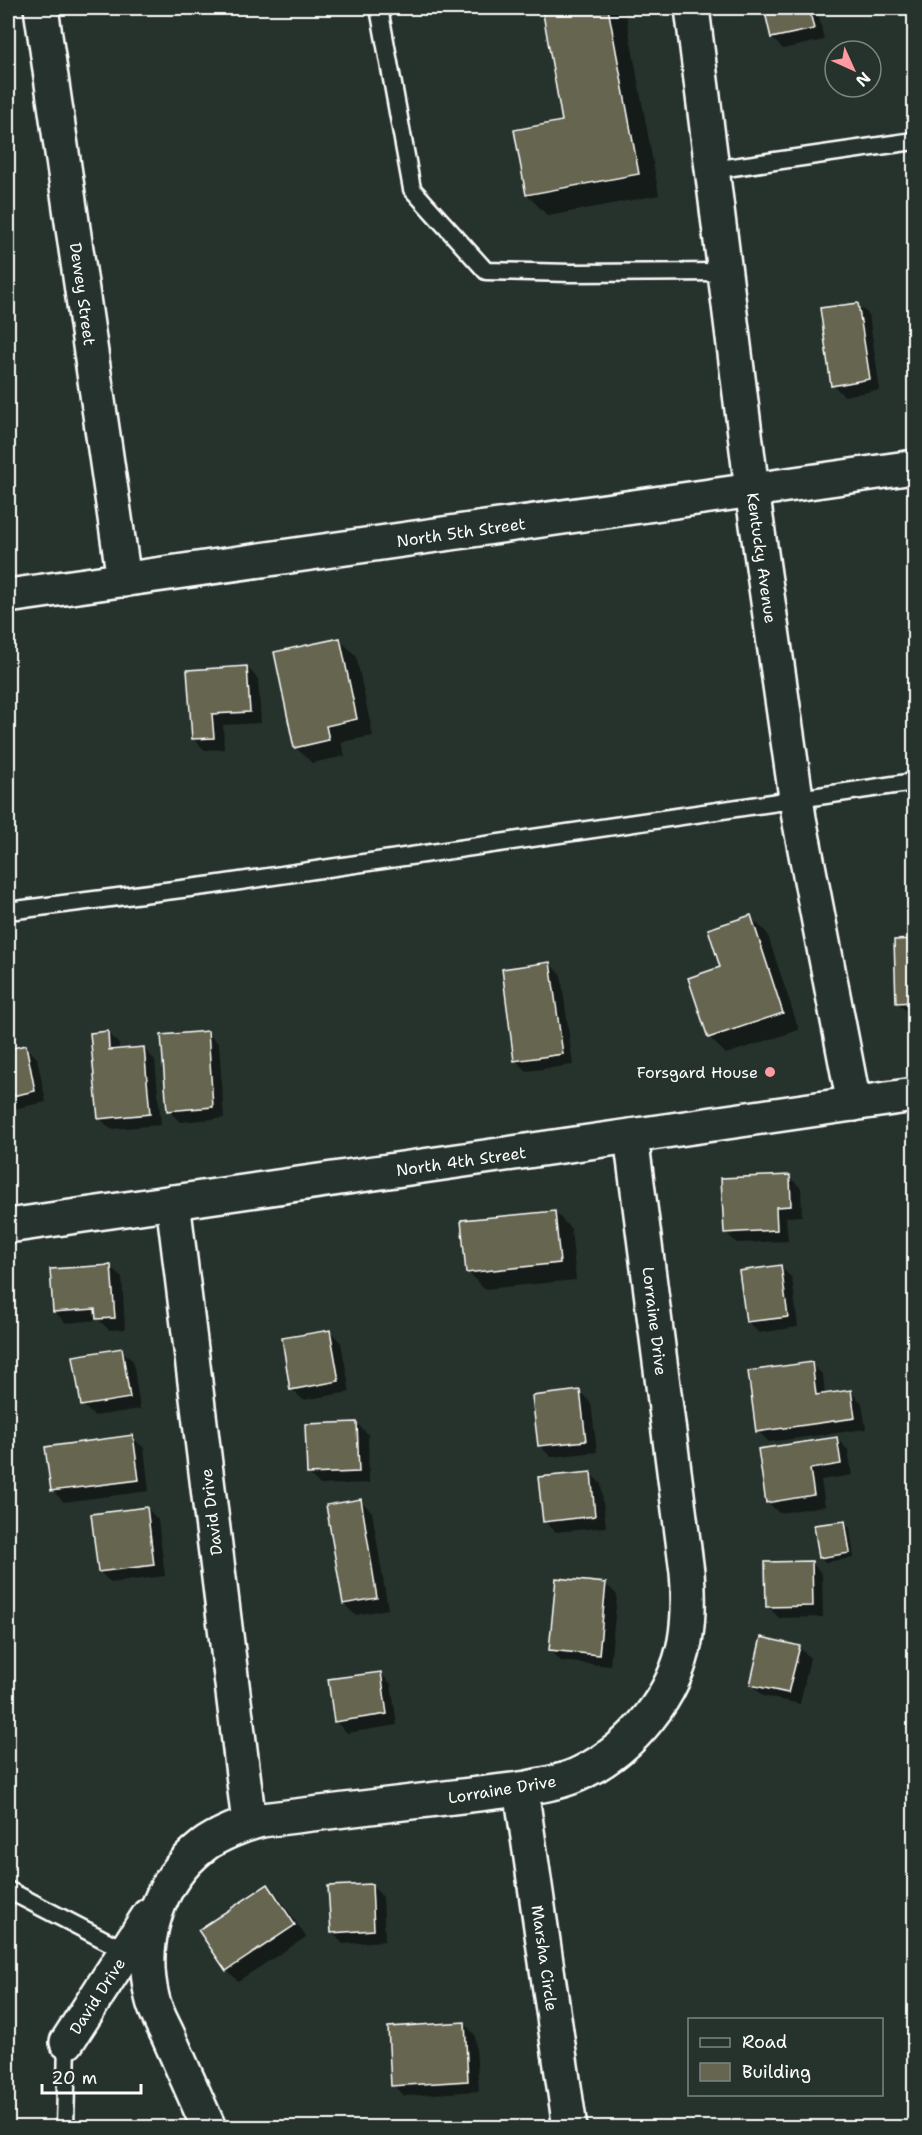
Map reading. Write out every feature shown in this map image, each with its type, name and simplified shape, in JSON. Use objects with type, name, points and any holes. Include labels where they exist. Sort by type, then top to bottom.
[{"type":"street","name":"Dewey Street","points":[[41,8],[124,579]]},
{"type":"street","name":"Kentucky Avenue","points":[[692,8],[752,490],[796,799],[854,1104]]},
{"type":"street","name":"North 5th Street","points":[[8,596],[915,467]]},
{"type":"street","name":"North 4th Street","points":[[8,1226],[915,1095]]},
{"type":"street","name":"Lorraine Drive","points":[[209,2127],[152,2000],[148,1971],[152,1921],[166,1889],[183,1865],[205,1844],[249,1823],[555,1783],[583,1772],[614,1751],[637,1731],[657,1707],[671,1681],[685,1643],[689,1605],[687,1572],[631,1136]]},
{"type":"street","name":"David Drive","points":[[173,1202],[249,1823]]},
{"type":"street","name":"Marsha Circle","points":[[521,1789],[570,2127]]},
{"type":"street","name":"David Drive","points":[[67,2042],[166,1889]]},
{"type":"lane","points":[[379,8],[412,189],[486,271],[725,272]]},
{"type":"lane","points":[[712,170],[915,141]]},
{"type":"lane","points":[[8,911],[213,885],[915,782]]},
{"type":"lane","points":[[8,1890],[126,1951]]},
{"type":"lane","points":[[65,2127],[67,2042]]},
{"type":"building","points":[[542,8],[608,8],[639,174],[526,195],[514,130],[562,121]]},
{"type":"building","points":[[764,8],[809,8],[814,29],[771,38]]},
{"type":"building","points":[[858,303],[870,379],[831,386],[820,308]]},
{"type":"building","points":[[340,638],[357,719],[326,726],[329,740],[294,748],[274,652]]},
{"type":"building","points":[[247,666],[250,712],[212,714],[214,738],[192,739],[187,670]]},
{"type":"building","points":[[751,915],[783,1013],[708,1038],[688,978],[720,967],[708,929]]},
{"type":"building","points":[[914,939],[914,1002],[896,1003],[894,940]]},
{"type":"building","points":[[550,962],[563,1054],[514,1061],[502,969]]},
{"type":"building","points":[[108,1031],[109,1050],[144,1047],[150,1114],[98,1119],[90,1033]]},
{"type":"building","points":[[208,1031],[213,1107],[167,1111],[161,1035]]},
{"type":"building","points":[[26,1045],[35,1091],[8,1097],[8,1049]]},
{"type":"building","points":[[790,1175],[791,1206],[776,1207],[777,1230],[724,1233],[721,1178]]},
{"type":"building","points":[[555,1211],[560,1263],[466,1273],[461,1220]]},
{"type":"building","points":[[111,1265],[115,1318],[96,1319],[95,1309],[53,1312],[50,1269]]},
{"type":"building","points":[[781,1265],[788,1317],[746,1322],[739,1271]]},
{"type":"building","points":[[330,1330],[339,1381],[290,1390],[282,1338]]},
{"type":"building","points":[[122,1348],[130,1398],[81,1406],[73,1356]]},
{"type":"building","points":[[812,1362],[816,1395],[851,1390],[855,1418],[756,1432],[748,1371]]},
{"type":"building","points":[[580,1390],[586,1441],[538,1446],[532,1396]]},
{"type":"building","points":[[357,1422],[359,1472],[307,1474],[305,1424]]},
{"type":"building","points":[[133,1435],[139,1480],[51,1491],[45,1447]]},
{"type":"building","points":[[837,1437],[841,1464],[810,1469],[814,1495],[766,1503],[758,1449]]},
{"type":"building","points":[[591,1472],[595,1516],[543,1522],[538,1477]]},
{"type":"building","points":[[361,1499],[377,1598],[343,1604],[326,1505]]},
{"type":"building","points":[[147,1507],[154,1565],[98,1572],[91,1514]]},
{"type":"building","points":[[845,1521],[850,1553],[819,1558],[814,1525]]},
{"type":"building","points":[[812,1561],[813,1606],[766,1607],[765,1562]]},
{"type":"building","points":[[556,1578],[606,1583],[599,1655],[549,1650]]},
{"type":"building","points":[[761,1637],[800,1646],[788,1693],[750,1685]]},
{"type":"building","points":[[381,1672],[387,1714],[334,1722],[328,1679]]},
{"type":"building","points":[[268,1884],[295,1925],[226,1971],[198,1930]]},
{"type":"building","points":[[372,1884],[374,1930],[331,1933],[328,1886]]},
{"type":"building","points":[[465,2022],[468,2081],[391,2086],[388,2027]]},
{"type":"place","name":"Forsgard House","points":[[770,1072]]}]
